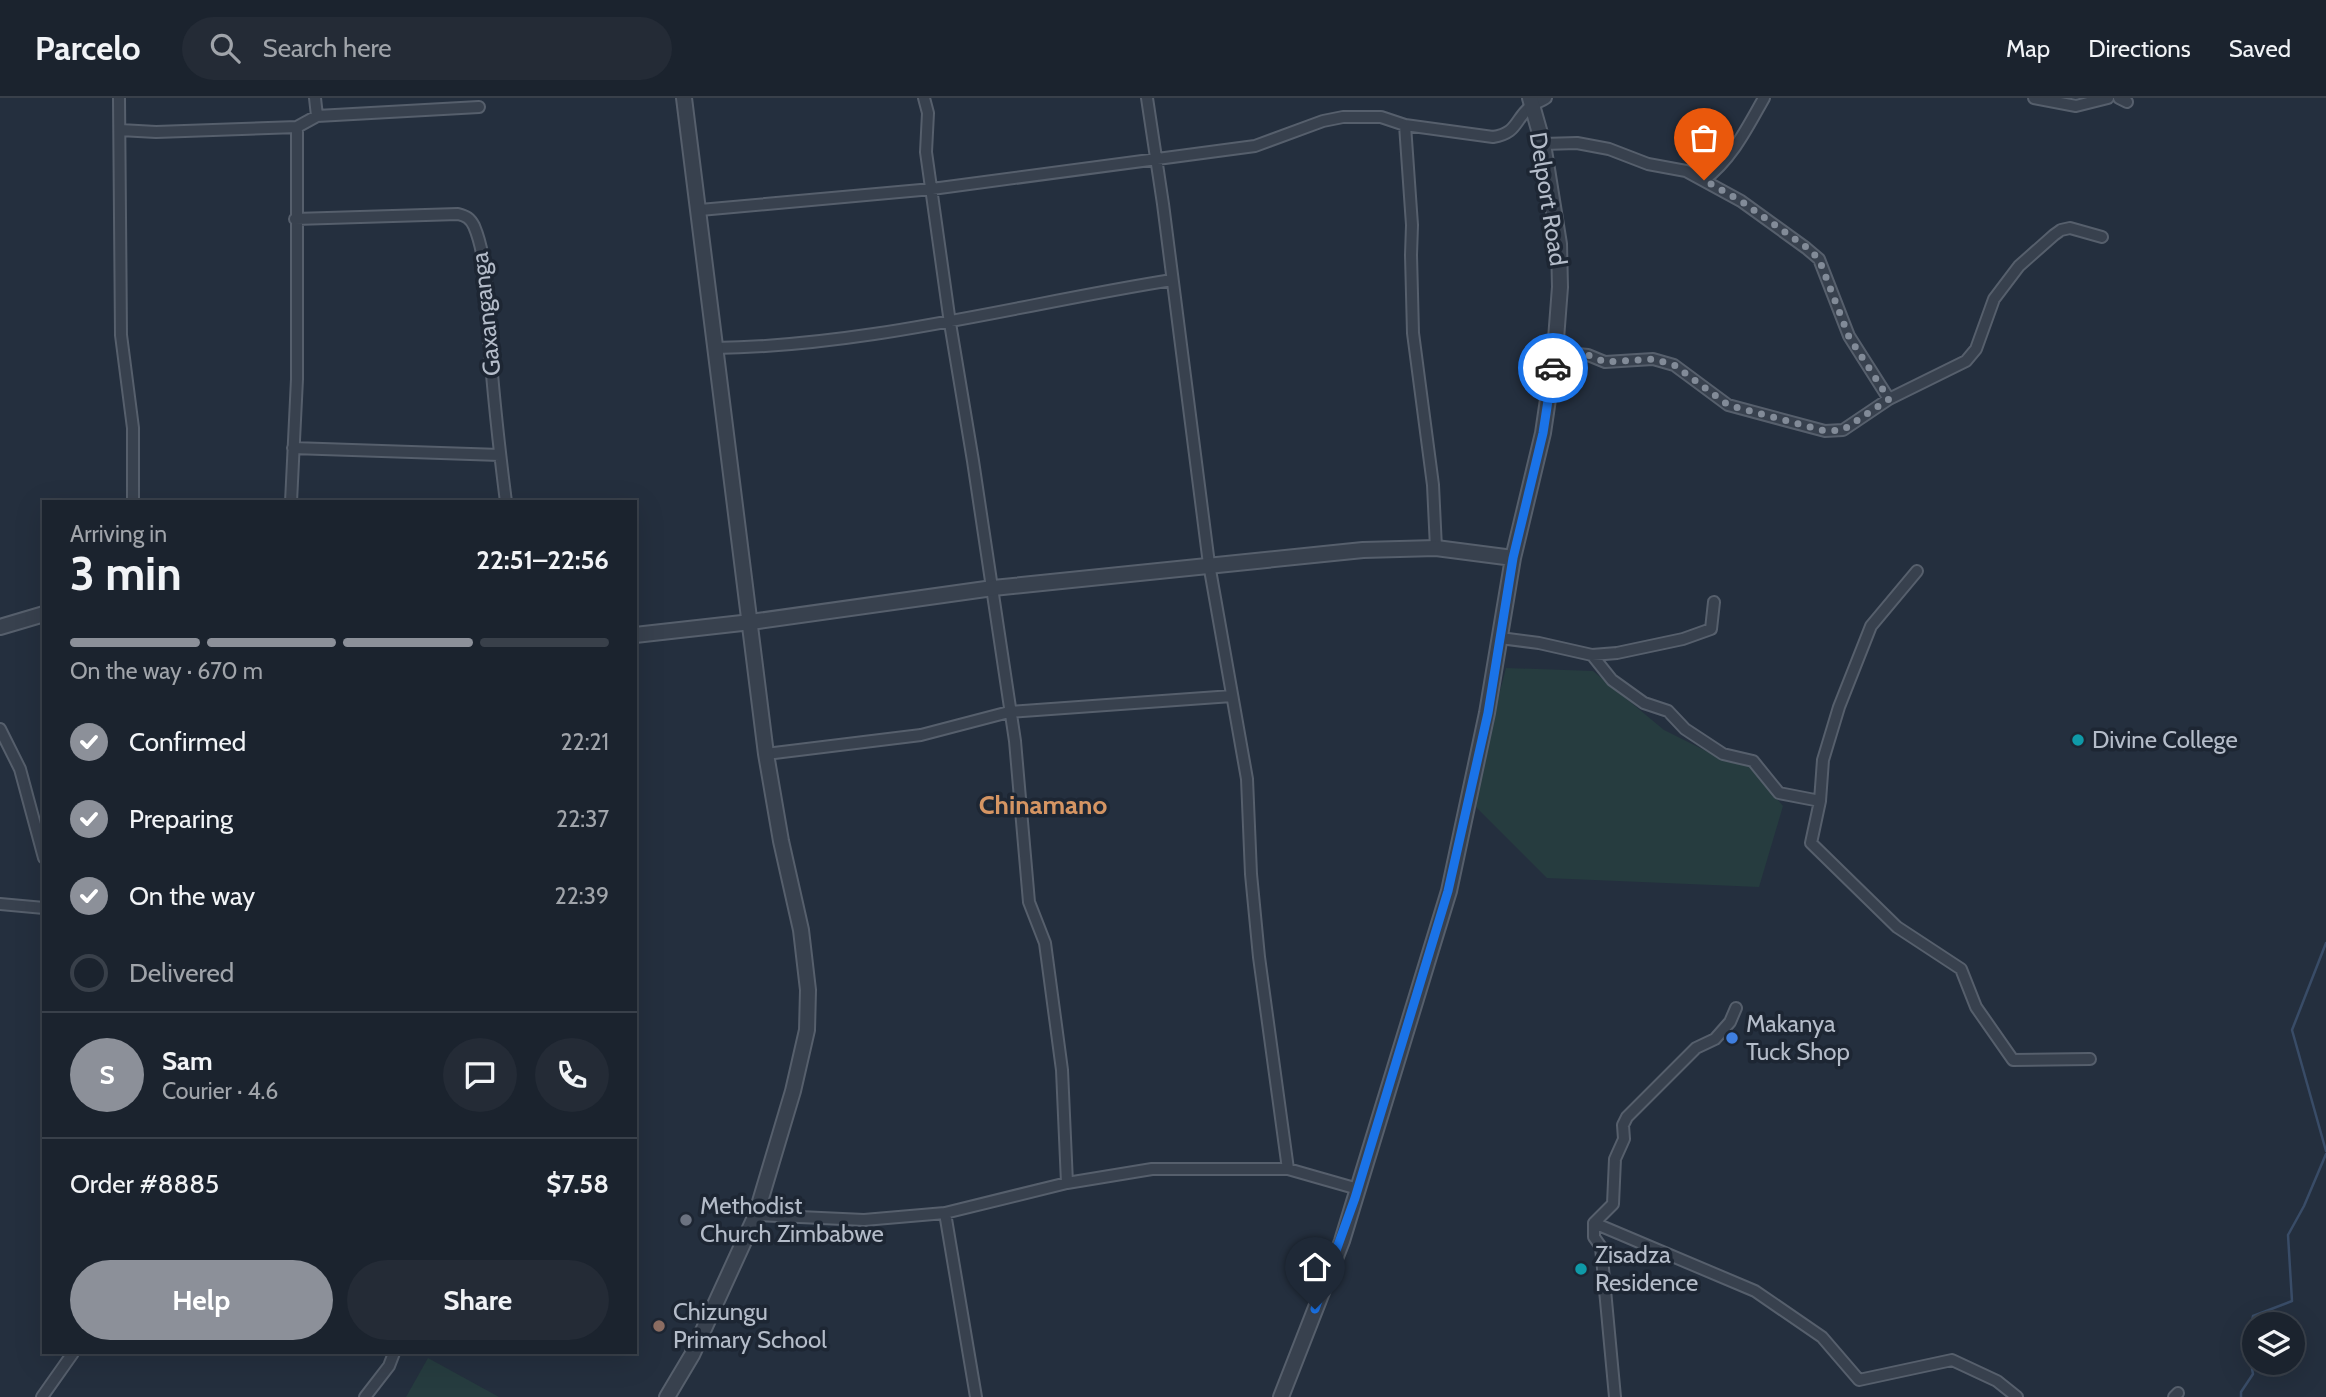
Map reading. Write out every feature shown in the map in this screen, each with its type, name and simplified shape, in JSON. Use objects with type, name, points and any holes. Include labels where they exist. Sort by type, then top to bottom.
[{"type":"street","points":[[118,98],[121,335],[133,428],[132,500]]},
{"type":"street","points":[[315,98],[317,116]]},
{"type":"street","points":[[667,1397],[692,1355],[756,1215],[793,1091],[807,1030],[808,990],[801,930],[781,841],[766,754],[684,98]]},
{"type":"street","points":[[924,98],[928,113],[926,152],[950,323],[1015,741],[1029,902],[1045,943],[1062,1070],[1067,1183]]},
{"type":"street","points":[[1147,98],[1209,564],[1248,789],[1251,874],[1259,957],[1288,1169]]},
{"type":"street","points":[[700,210],[932,189],[1255,146],[1323,121],[1343,117],[1381,117],[1405,125],[1493,137],[1505,135],[1514,129],[1531,102],[1546,98]]},
{"type":"street","points":[[1704,180],[1718,170],[1741,139],[1764,98]]},
{"type":"street","points":[[2034,98],[2076,106],[2108,98]]},
{"type":"street","name":"Delport Road","points":[[1281,1397],[1342,1241],[1448,891],[1488,713],[1513,558],[1543,433],[1555,352],[1560,287],[1559,244],[1543,144],[1531,102]]},
{"type":"street","points":[[120,130],[156,132],[297,127],[317,116],[479,107]]},
{"type":"street","points":[[1405,125],[1412,225],[1410,255],[1413,333],[1433,485],[1436,548]]},
{"type":"street","points":[[290,500],[297,379],[297,127]]},
{"type":"street","points":[[1543,144],[1577,143],[1609,149],[1648,164],[1686,171],[1741,201],[1806,247],[1819,259],[1849,337],[1889,399]]},
{"type":"street","name":"Gaxanganga","points":[[295,219],[458,214],[467,216],[473,223],[480,244],[484,274],[506,500]]},
{"type":"street","points":[[1555,352],[1588,355],[1605,362],[1653,359],[1674,365],[1728,405],[1825,431],[1843,430],[1889,399],[1966,361],[1976,349],[1994,299],[2019,266],[2054,234],[2070,228],[2102,237]]},
{"type":"street","points":[[715,348],[761,347],[950,323],[1111,290],[1172,281]]},
{"type":"street","points":[[293,448],[500,455]]},
{"type":"street","points":[[637,635],[751,622],[993,588],[1363,550],[1436,548],[1513,558]]},
{"type":"street","points":[[1917,571],[1871,626],[1839,707],[1823,760],[1820,801],[1811,843],[1897,927],[1961,969],[1976,1007],[2013,1060],[2090,1059]]},
{"type":"street","points":[[1500,638],[1539,643],[1592,655],[1630,651],[1683,639],[1711,629],[1714,602]]},
{"type":"street","points":[[0,627],[42,615]]},
{"type":"street","points":[[1592,655],[1612,680],[1644,703],[1668,711],[1685,729],[1723,754],[1752,761],[1779,793],[1820,801]]},
{"type":"street","points":[[766,754],[921,735],[1009,712],[1231,696]]},
{"type":"street","points":[[0,729],[20,769],[42,851]]},
{"type":"street","points":[[0,904],[42,908]]},
{"type":"street","points":[[1615,1397],[1601,1247],[1594,1237],[1594,1223],[1613,1204],[1615,1159],[1624,1139],[1623,1125],[1627,1117],[1696,1048],[1714,1039],[1730,1022],[1736,1008]]},
{"type":"street","points":[[756,1215],[864,1220],[945,1213],[1067,1183],[1152,1169],[1288,1169],[1358,1189]]},
{"type":"street","points":[[945,1213],[976,1397]]},
{"type":"street","points":[[1594,1223],[1755,1291],[1822,1337],[1859,1380],[1952,1360],[1997,1381],[2017,1397]]},
{"type":"street","points":[[43,1397],[72,1354]]},
{"type":"street","points":[[365,1397],[389,1366],[394,1354]]},
{"type":"green space","points":[[1506,668],[1593,671],[1664,730],[1708,752],[1751,767],[1783,806],[1759,887],[1547,878],[1471,802]]},
{"type":"green space","points":[[428,1358],[499,1397],[406,1397]]},
{"type":"waterway","points":[[2326,943],[2292,1030],[2326,1151]]},
{"type":"waterway","points":[[2241,1397],[2241,1392],[2253,1374],[2247,1342],[2253,1316],[2292,1301],[2288,1235],[2304,1206],[2326,1154]]},
{"type":"way so far","points":[[1553,368],[1555,352],[1588,355],[1605,362],[1653,359],[1674,365],[1728,405],[1825,431],[1843,430],[1889,399],[1849,337],[1819,259],[1741,201],[1704,180]]},
{"type":"place","name":"Divine College","points":[[2078,740]]},
{"type":"place","name":"Makanya Tuck Shop","points":[[1732,1038]]},
{"type":"place","name":"Methodist Church Zimbabwe","points":[[686,1220]]},
{"type":"place","name":"Zisadza Residence","points":[[1581,1269]]},
{"type":"place","name":"Chizungu Primary School","points":[[659,1326]]},
{"type":"district","name":"Chinamano","points":[[1043,805]]},
{"type":"route","points":[[1315,1309],[1342,1241],[1448,891],[1488,713],[1513,558],[1543,433],[1553,368]]}]
